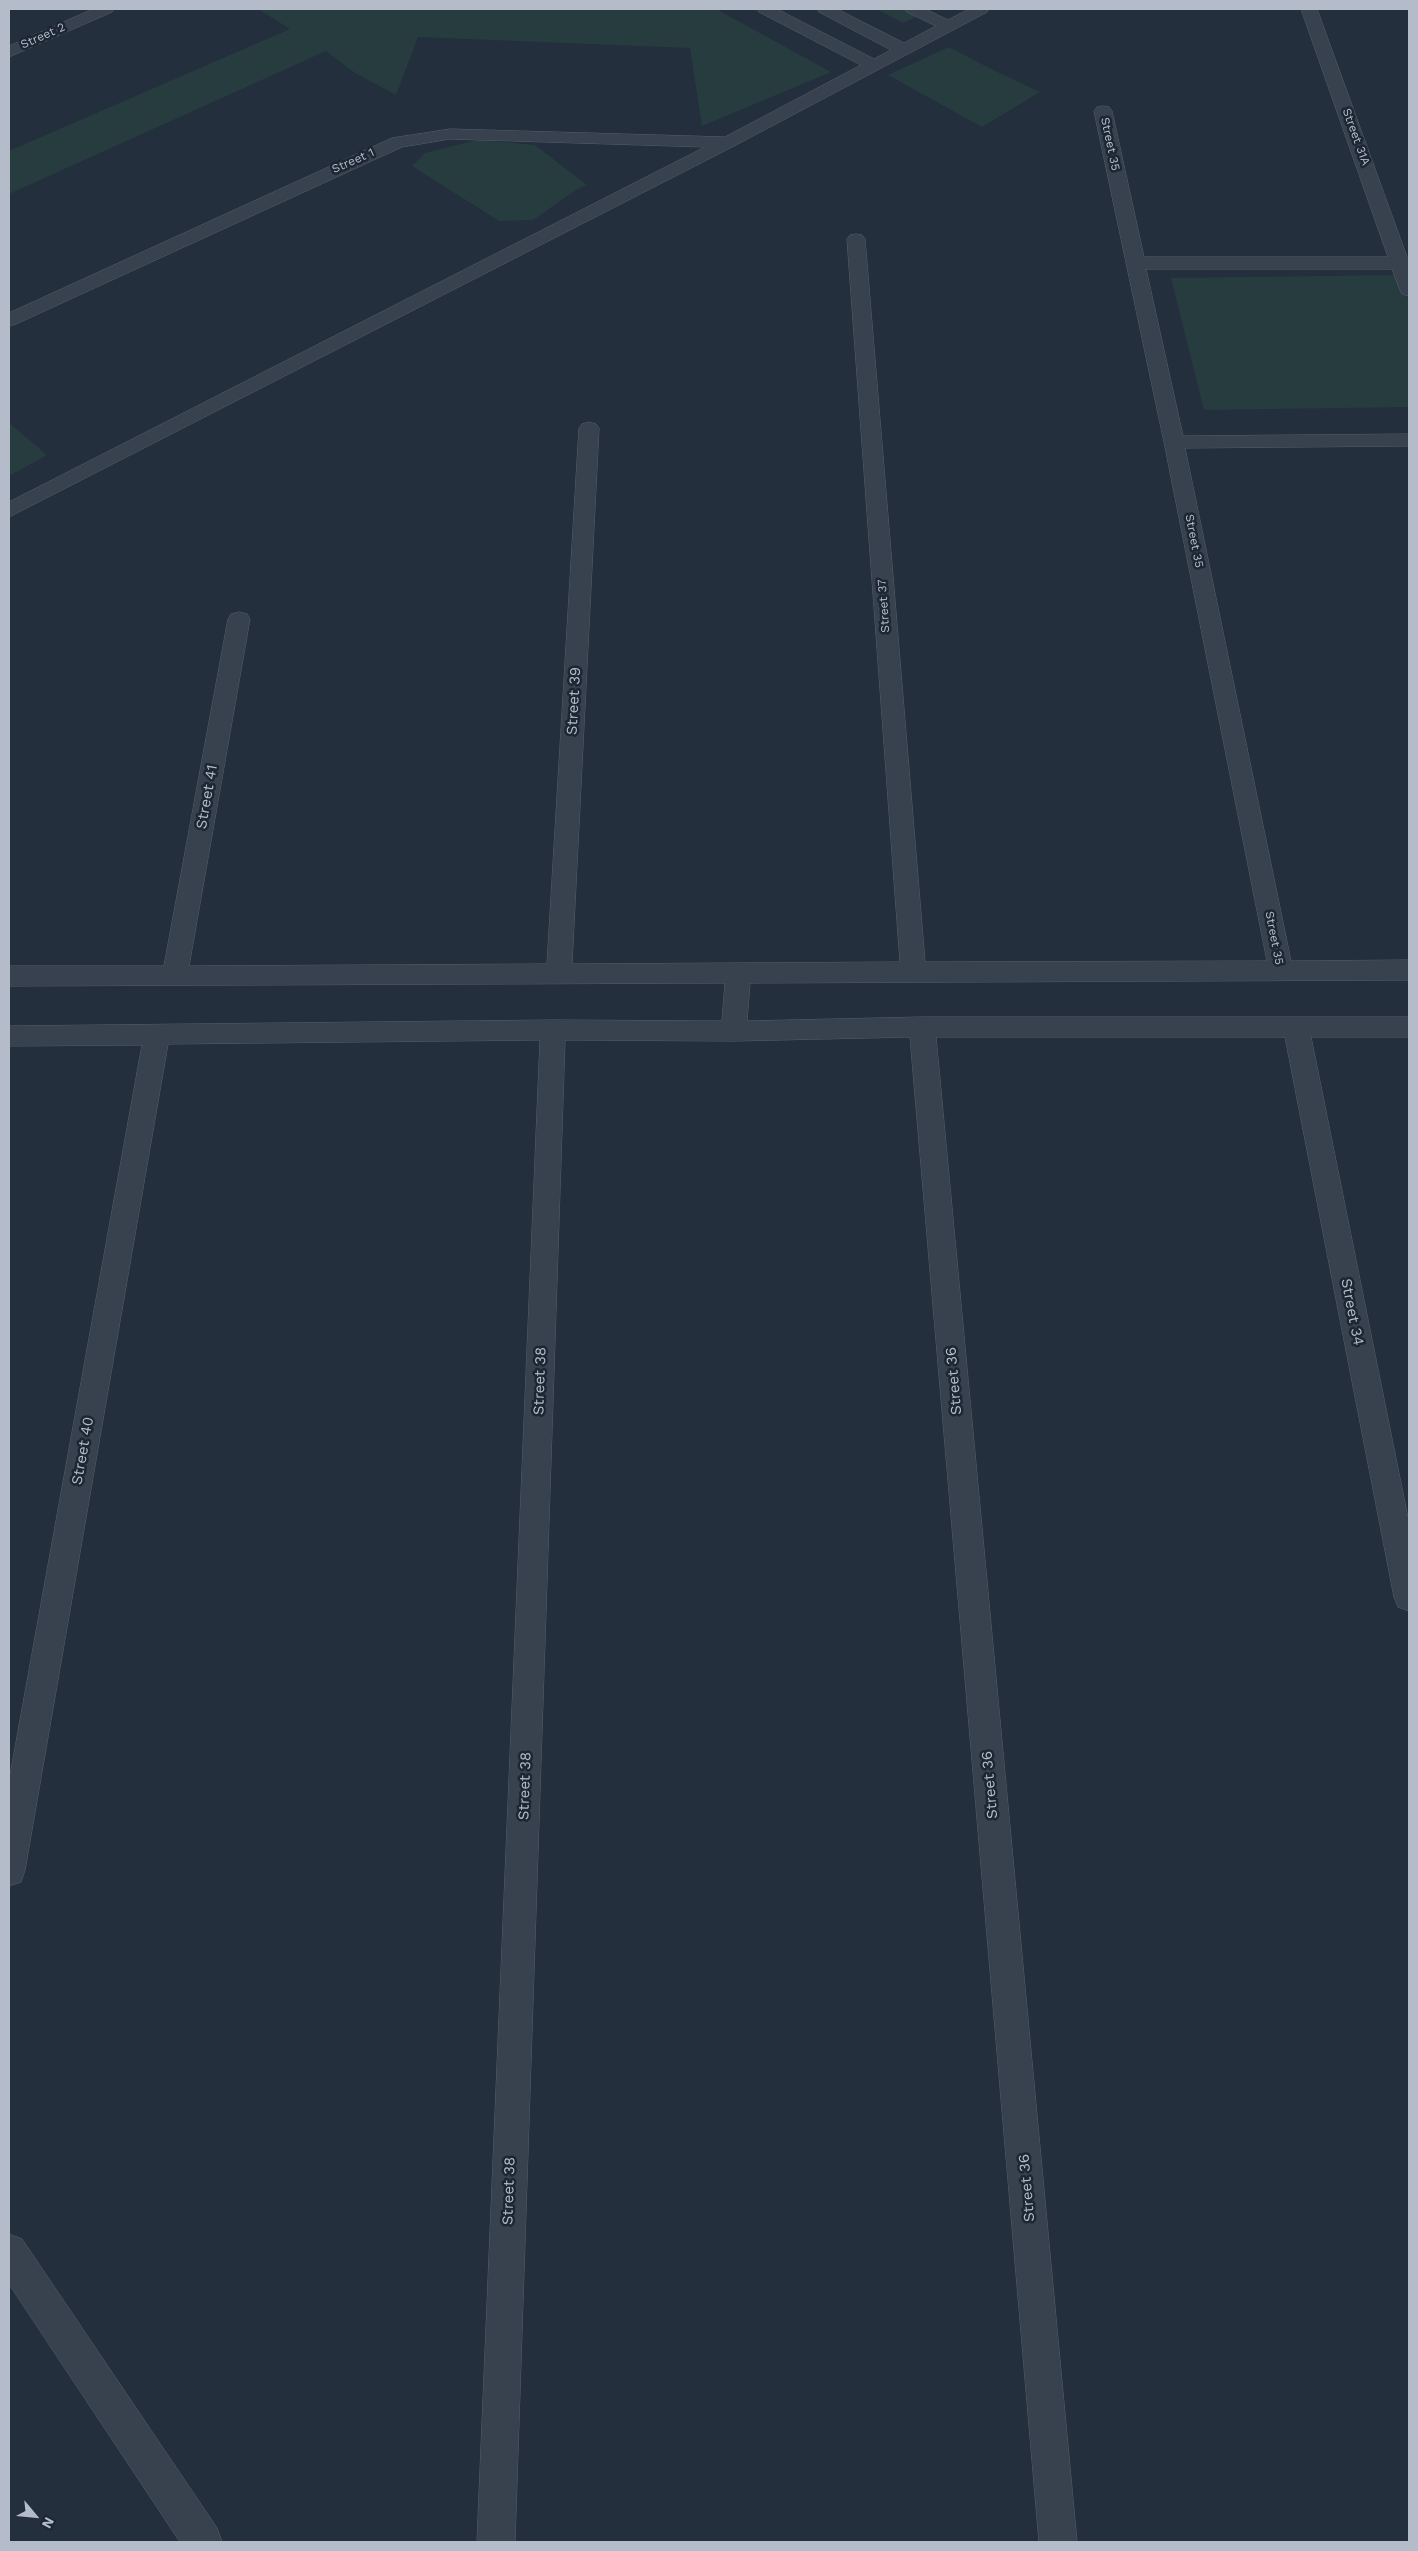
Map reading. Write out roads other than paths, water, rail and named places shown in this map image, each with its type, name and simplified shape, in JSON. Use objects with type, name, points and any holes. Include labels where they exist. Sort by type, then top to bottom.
[{"type":"street","name":"Street 2","points":[[9,52],[106,9]]},
{"type":"street","points":[[765,9],[874,65]]},
{"type":"street","points":[[825,9],[902,49]]},
{"type":"street","points":[[913,9],[948,26]]},
{"type":"street","points":[[9,510],[728,142],[981,9]]},
{"type":"street","name":"Street 31A","points":[[1310,10],[1405,263],[1409,290]]},
{"type":"street","name":"Street 35","points":[[1103,111],[1174,442],[1281,971]]},
{"type":"street","name":"Street 1","points":[[9,320],[357,158],[398,142],[450,134],[728,142]]},
{"type":"street","name":"Street 37","points":[[856,239],[913,973]]},
{"type":"street","points":[[1135,263],[1405,263]]},
{"type":"street","name":"Street 39","points":[[560,974],[589,428]]},
{"type":"street","points":[[1174,442],[1409,440]]},
{"type":"street","name":"Street 41","points":[[175,974],[239,620]]},
{"type":"street","points":[[9,976],[1409,970]]},
{"type":"street","points":[[734,1031],[738,974]]},
{"type":"street","points":[[9,1036],[553,1030],[734,1031],[922,1027],[1409,1027]]},
{"type":"street","name":"Street 36","points":[[922,1027],[1058,2542]]},
{"type":"street","name":"Street 34","points":[[1296,1027],[1409,1597]]},
{"type":"street","name":"Street 38","points":[[496,2542],[553,1030]]},
{"type":"street","name":"Street 40","points":[[9,1870],[157,1034]]},
{"type":"street","points":[[9,2252],[203,2542]]}]
